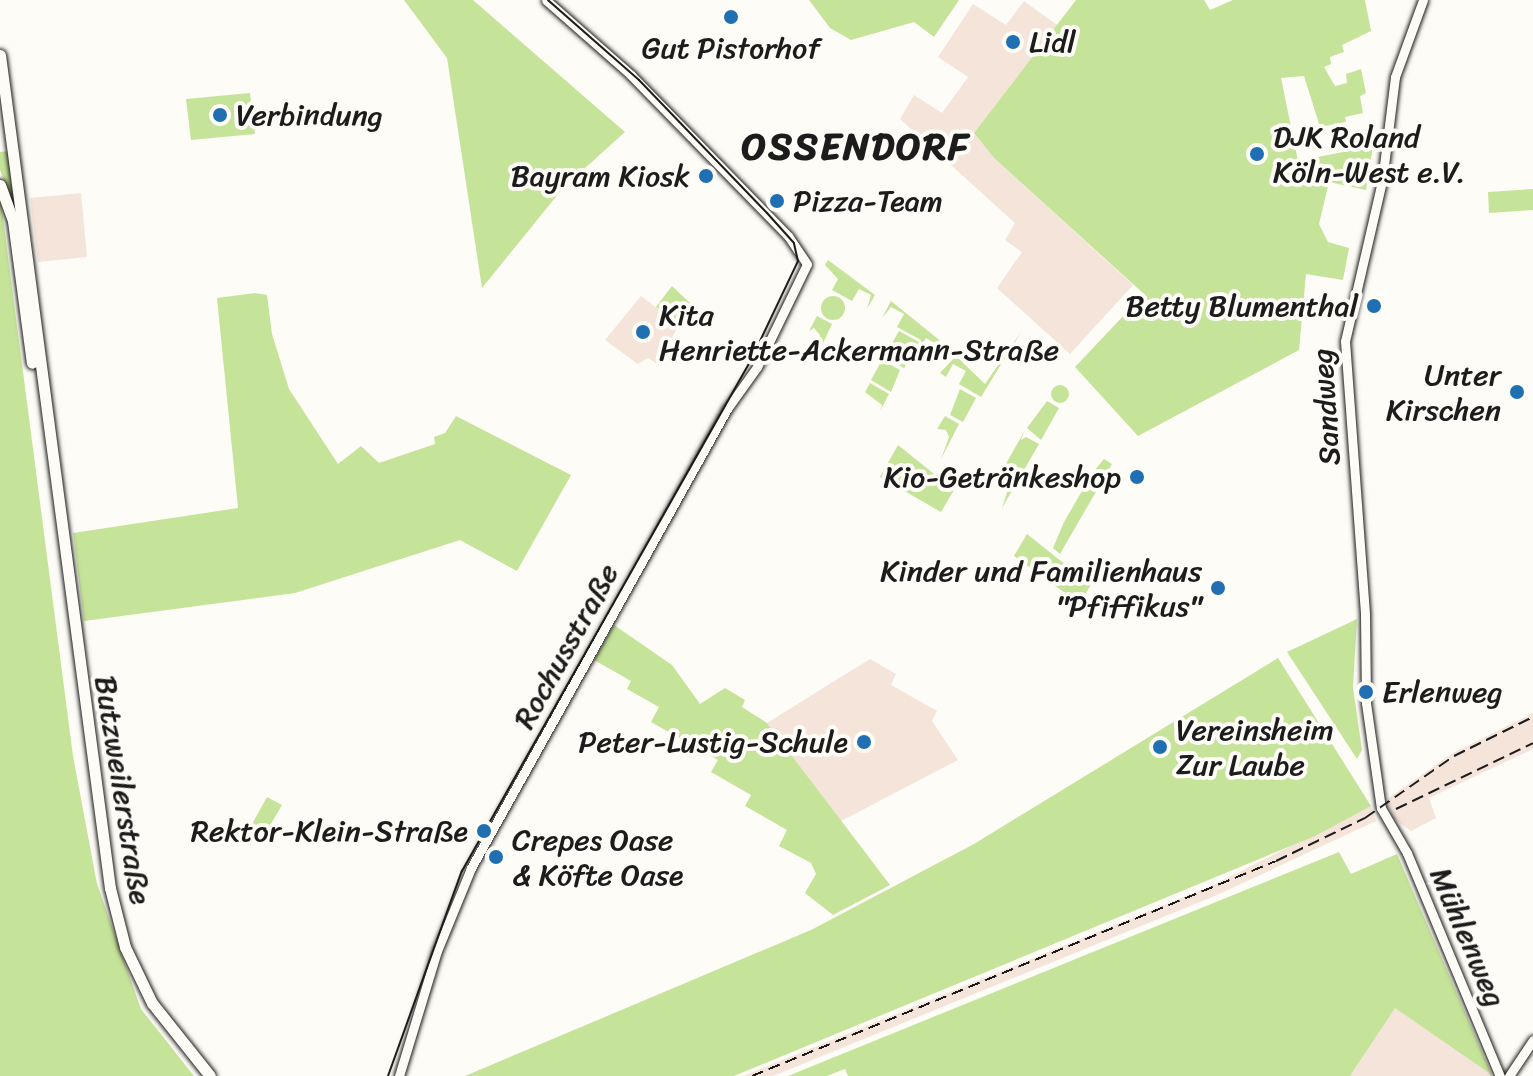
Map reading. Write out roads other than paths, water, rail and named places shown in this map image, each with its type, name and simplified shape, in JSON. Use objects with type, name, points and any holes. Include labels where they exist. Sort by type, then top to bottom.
[{"type":"main road","name":"Butzweilerstraße","points":[[0,55],[53,485]]},
{"type":"main road","name":"Butzweilerstraße","points":[[0,185],[13,221],[110,888],[125,947],[152,1003],[210,1076]]},
{"type":"street","name":"Rochusstraße","points":[[399,1076],[437,951],[471,868],[727,409],[761,359],[806,268],[805,257],[631,75],[546,0]]},
{"type":"street","name":"Sandweg","points":[[1386,819],[1373,770],[1366,703],[1365,615],[1345,341],[1382,181],[1397,68],[1423,0]]},
{"type":"street","name":"Mühlenweg","points":[[1386,819],[1407,853],[1500,1076]]},
{"type":"street","points":[[1509,1076],[1533,1040]]},
{"type":"tram line","points":[[388,1076],[462,871],[751,360],[798,261],[794,243],[767,213],[639,80],[548,0]]},
{"type":"railway","points":[[752,1076],[1276,861],[1365,818],[1454,756],[1533,717]]},
{"type":"railway","points":[[1396,809],[1533,743]]},
{"type":"place","name":"Gut Pistorhof","points":[[731,17]]},
{"type":"place","name":"Lidl","points":[[1013,42]]},
{"type":"place","name":"Verbindung","points":[[220,115]]},
{"type":"place","name":"DJK Roland Köln-West e.V.","points":[[1257,154]]},
{"type":"place","name":"Bayram Kiosk","points":[[706,176]]},
{"type":"place","name":"Pizza-Team","points":[[777,201]]},
{"type":"place","name":"Betty Blumenthal","points":[[1374,306]]},
{"type":"place","name":"Kita Henriette-Ackermann-Straße","points":[[643,332]]},
{"type":"place","name":"Unter Kirschen","points":[[1517,392]]},
{"type":"place","name":"Kio-Getränkeshop","points":[[1137,477]]},
{"type":"place","name":"Kinder und Familienhaus \"Pfiffikus\"","points":[[1218,588]]},
{"type":"place","name":"Erlenweg","points":[[1366,692]]},
{"type":"place","name":"Peter-Lustig-Schule","points":[[864,742]]},
{"type":"place","name":"Vereinsheim Zur Laube","points":[[1160,747]]},
{"type":"place","name":"Rektor-Klein-Straße","points":[[484,831]]},
{"type":"place","name":"Crepes Oase & Köfte Oase","points":[[496,857]]},
{"type":"district","name":"OSSENDORF","points":[[856,147]]}]
